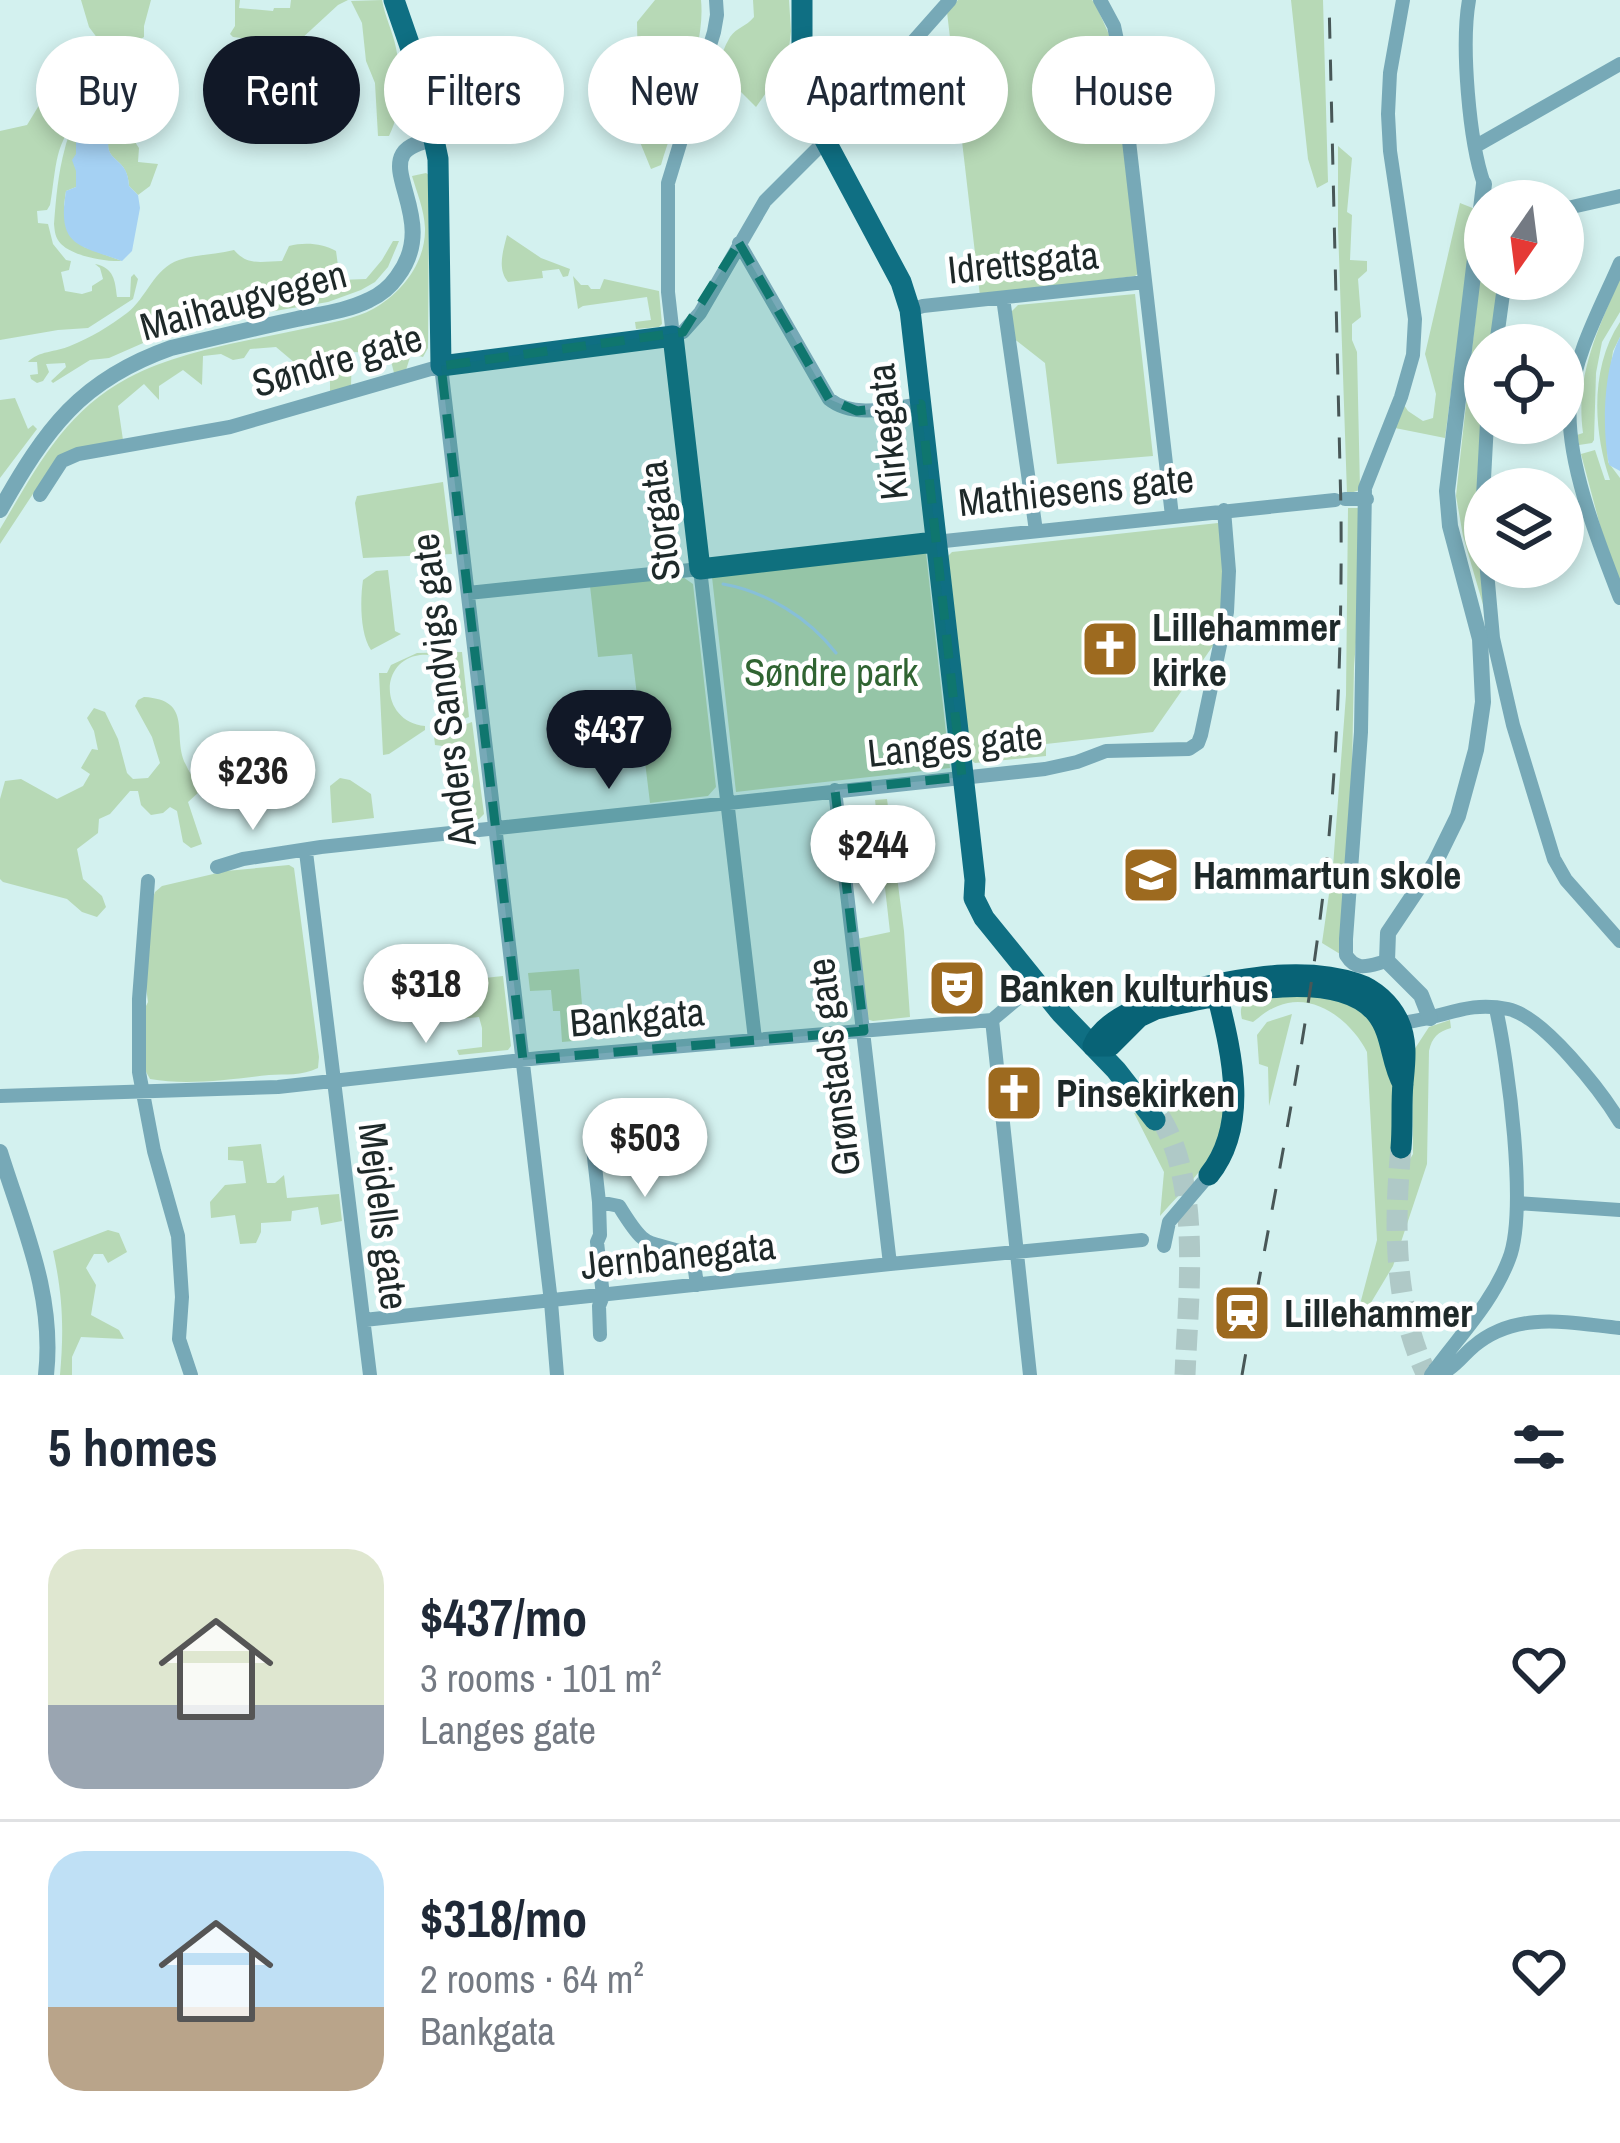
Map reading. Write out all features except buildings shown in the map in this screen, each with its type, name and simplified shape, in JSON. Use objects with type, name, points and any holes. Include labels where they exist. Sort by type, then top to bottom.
[{"type":"highway","points":[[1100,1042],[1153,1000],[1225,992],[1285,975],[1363,985],[1375,993],[1396,1030],[1407,1066],[1401,1148]]},
{"type":"highway","points":[[1209,1175],[1232,1134],[1225,992]]},
{"type":"main road","name":"Anders Sandvigs gate","points":[[394,0],[406,36]]},
{"type":"main road","name":"Kirkegata","points":[[802,0],[802,36]]},
{"type":"main road","name":"Anders Sandvigs gate","points":[[437,144],[441,366]]},
{"type":"main road","name":"Kirkegata","points":[[827,144],[901,282],[910,310],[974,898],[984,918],[1100,1042]]},
{"type":"main road","name":"Søndre gate","points":[[441,366],[673,336]]},
{"type":"main road","name":"Storgata","points":[[673,336],[700,568]]},
{"type":"main road","name":"Mathiesens gate","points":[[700,568],[935,542]]},
{"type":"main road","points":[[1100,1042],[1143,1094],[1157,1118],[1115,1070],[1100,1042]]},
{"type":"street","name":"Storgata","points":[[673,336],[668,183],[714,32],[716,0]]},
{"type":"street","points":[[916,36],[950,0]]},
{"type":"street","points":[[1100,0],[1117,36],[1172,516]]},
{"type":"street","points":[[1387,961],[1357,967],[1346,955],[1361,732],[1365,488],[1411,368],[1415,319],[1388,114],[1403,0]]},
{"type":"street","points":[[1469,0],[1467,76],[1483,180]]},
{"type":"street","points":[[1476,146],[1620,64]]},
{"type":"street","name":"Maihaugvegen","points":[[0,510],[65,413],[115,372],[171,348],[352,307],[387,290],[409,258],[414,238],[400,163],[404,152],[417,144]]},
{"type":"street","points":[[673,336],[700,314],[765,201],[822,144]]},
{"type":"street","points":[[1584,204],[1620,196]]},
{"type":"street","points":[[740,243],[829,399],[842,409],[857,411],[921,404]]},
{"type":"street","points":[[1620,263],[1576,373],[1570,420],[1586,501],[1620,598]]},
{"type":"street","name":"Idrettsgata","points":[[910,310],[1144,282]]},
{"type":"street","points":[[1003,298],[1036,531]]},
{"type":"street","points":[[1470,300],[1447,491],[1450,526],[1554,859],[1566,880],[1620,941]]},
{"type":"street","name":"Søndre gate","points":[[40,495],[62,461],[78,454],[230,427],[441,366]]},
{"type":"street","name":"Anders Sandvigs gate","points":[[441,366],[557,1375]]},
{"type":"street","points":[[1428,1018],[1421,994],[1387,961],[1388,934],[1436,863],[1468,784],[1483,702],[1486,444]]},
{"type":"street","name":"Mathiesens gate","points":[[935,542],[1367,499]]},
{"type":"street","name":"Langes gate","points":[[217,867],[321,847],[1046,769],[1106,751],[1189,749],[1198,742],[1220,651],[1228,590],[1224,510]]},
{"type":"street","name":"Storgata","points":[[700,568],[755,1040]]},
{"type":"street","name":"Mathiesens gate","points":[[468,593],[700,568]]},
{"type":"street","name":"Grønstads gate","points":[[836,790],[890,1264]]},
{"type":"street","name":"Mejdells gate","points":[[305,852],[370,1375]]},
{"type":"street","points":[[148,880],[139,1072],[154,1151],[178,1236],[179,1339],[191,1375]]},
{"type":"street","points":[[1030,1375],[992,1020],[1043,976]]},
{"type":"street","points":[[1396,1030],[1420,1030],[1428,1018],[1468,1006],[1508,1009],[1527,1017],[1558,1044],[1620,1122]]},
{"type":"street","points":[[1433,1372],[1490,1300],[1512,1252],[1517,1203],[1511,1112],[1496,1009]]},
{"type":"street","name":"Bankgata","points":[[0,1096],[271,1088],[523,1060],[992,1020]]},
{"type":"street","points":[[592,1138],[603,1296],[600,1335]]},
{"type":"street","points":[[2,1166],[44,1290],[49,1344],[46,1375]]},
{"type":"street","points":[[1164,1246],[1169,1222],[1209,1175]]},
{"type":"street","points":[[599,1202],[619,1206],[643,1240],[693,1256],[697,1285]]},
{"type":"street","points":[[1517,1203],[1620,1210]]},
{"type":"street","name":"Jernbanegata","points":[[364,1320],[1142,1240]]},
{"type":"street","points":[[1433,1372],[1446,1371],[1475,1345],[1524,1322],[1620,1328]]},
{"type":"highlighted area","points":[[739,243],[829,399],[857,411],[921,404],[962,777],[835,790],[864,1031],[523,1060],[441,366],[683,332]]},
{"type":"green space","points":[[81,0],[151,0],[144,36],[96,36]]},
{"type":"green space","points":[[235,0],[240,0],[239,8],[273,11],[290,8],[291,0],[348,0],[304,36],[232,36]]},
{"type":"green space","points":[[382,0],[393,36],[384,36],[384,136],[378,136],[375,83],[366,61],[362,23],[351,1]]},
{"type":"green space","points":[[655,0],[701,0],[699,36],[637,36],[637,22]]},
{"type":"green space","points":[[753,0],[789,0],[790,36],[765,36],[765,94],[756,107],[741,92],[741,36],[732,36],[754,17]]},
{"type":"green space","points":[[958,0],[1095,3],[1110,36],[1032,36],[1032,144],[1123,144],[1138,274],[980,296],[962,144],[1008,144],[1008,36],[950,36],[947,12]]},
{"type":"green space","points":[[1291,0],[1323,0],[1328,182],[1317,188],[1308,159]]},
{"type":"green space","points":[[36,110],[36,144],[62,144],[50,205],[37,211],[38,223],[48,224],[53,244],[71,261],[69,270],[61,272],[65,291],[92,291],[103,279],[95,264],[110,272],[117,297],[130,297],[131,277],[134,274],[138,279],[133,299],[88,328],[0,340],[0,131],[27,125]]},
{"type":"green space","points":[[82,144],[76,187],[66,191],[64,205],[84,247],[122,261],[90,257],[66,248],[58,239],[54,224],[65,148]]},
{"type":"green space","points":[[108,144],[136,144],[138,162],[158,164],[150,186],[138,195]]},
{"type":"green space","points":[[641,144],[668,144],[661,165],[651,169]]},
{"type":"green space","points":[[1338,146],[1352,158],[1347,212],[1352,215],[1350,260],[1367,261],[1367,271],[1358,279],[1361,317],[1352,324],[1357,352],[1360,490],[1347,494],[1338,227]]},
{"type":"green space","points":[[426,173],[428,348],[423,357],[411,354],[406,370],[394,373],[389,353],[352,352],[351,386],[330,392],[330,354],[295,363],[276,347],[250,349],[244,358],[233,360],[221,354],[203,356],[202,385],[183,370],[159,386],[159,400],[144,384],[118,406],[123,440],[50,468],[0,544],[0,529],[69,425],[128,378],[218,347],[351,318],[394,294],[421,253],[424,221],[412,176]]},
{"type":"green space","points":[[1460,203],[1464,205],[1464,293],[1445,438],[1395,428],[1404,405],[1423,421],[1433,418],[1436,394],[1425,354]]},
{"type":"green space","points":[[507,235],[541,258],[570,269],[568,276],[563,277],[559,269],[542,271],[543,278],[508,282],[502,266]]},
{"type":"green space","points":[[393,241],[399,241],[388,267],[361,290],[328,302],[150,340],[109,358],[90,360],[53,383],[65,363],[46,364],[49,372],[43,381],[31,379],[30,375],[38,374],[37,362],[28,362],[32,358],[77,343],[114,323],[134,307],[163,270],[179,260],[234,250],[251,261],[282,261],[289,246],[313,244],[336,251],[340,280],[366,279]]},
{"type":"green space","points":[[573,276],[591,289],[600,289],[604,279],[659,291],[662,324],[636,329],[635,322],[651,320],[647,297],[578,309]]},
{"type":"green space","points":[[1620,278],[1620,312],[1602,342],[1596,373],[1594,440],[1592,443],[1579,445],[1584,444],[1585,372]]},
{"type":"green space","points":[[1135,294],[1153,456],[1057,464],[1045,363],[1013,338],[1010,313],[1018,305]]},
{"type":"green space","points":[[1477,300],[1498,300],[1496,324],[1475,324]]},
{"type":"green space","points":[[1620,322],[1606,424],[1608,462],[1620,478],[1620,582],[1581,454],[1595,450],[1605,480],[1610,480],[1600,441],[1597,400],[1603,359]]},
{"type":"green space","points":[[15,398],[28,429],[33,425],[37,429],[0,478],[0,400]]},
{"type":"green space","points":[[1464,423],[1464,444],[1481,444],[1482,468],[1464,468],[1464,539],[1456,496]]},
{"type":"green space","points":[[443,482],[452,554],[363,558],[357,496]]},
{"type":"green space","points":[[1348,508],[1363,508],[1363,560],[1340,954],[1322,943],[1346,695]]},
{"type":"green space","points":[[1218,523],[1224,584],[1217,640],[1153,732],[1046,744],[1046,756],[971,760],[948,556],[952,552]]},
{"type":"green space","name":"Søndre park","points":[[926,553],[950,768],[736,792],[712,577]]},
{"type":"green space","points":[[388,570],[395,631],[401,634],[371,650],[363,626],[363,580]]},
{"type":"green space","points":[[680,575],[693,584],[716,787],[708,796],[650,803],[632,654],[598,657],[590,586]]},
{"type":"green space","points":[[462,652],[469,717],[434,730],[457,705],[460,681],[447,661],[435,656],[406,660],[391,679],[393,703],[400,714],[425,730],[383,755],[379,673],[387,673],[391,665],[417,653]]},
{"type":"green space","points":[[144,697],[160,700],[176,712],[182,754],[199,792],[188,802],[202,844],[191,848],[183,842],[177,811],[170,807],[151,815],[141,805],[138,791],[130,791],[110,814],[99,819],[98,833],[77,849],[83,879],[102,896],[106,907],[97,917],[67,899],[3,882],[0,799],[5,781],[21,779],[57,799],[83,786],[90,774],[81,768],[92,749],[98,750],[87,718],[94,708],[105,712],[127,773],[133,779],[148,778],[160,763],[135,706]]},
{"type":"green space","points":[[472,722],[484,814],[455,822],[453,817],[470,796],[472,774],[460,754],[435,745],[434,736]]},
{"type":"green space","points":[[340,778],[371,794],[374,818],[332,823],[330,786]]},
{"type":"green space","points":[[887,799],[910,1017],[873,1021],[866,1019],[857,939],[890,932],[875,800]]},
{"type":"green space","points":[[294,868],[318,1068],[210,1081],[150,1079],[145,1070],[145,1008],[155,892],[162,886],[226,871]]},
{"type":"green space","points":[[579,969],[585,1040],[562,1042],[560,1011],[553,1011],[551,990],[530,991],[528,973]]},
{"type":"green space","points":[[503,976],[511,1046],[459,1055],[457,1050],[482,1047],[479,1017],[460,1019],[455,993],[440,994],[439,983]]},
{"type":"green space","points":[[1252,996],[1337,997],[1373,1018],[1393,1074],[1396,1159],[1401,1162],[1413,1154],[1414,1050],[1429,1027],[1450,1020],[1451,1028],[1436,1036],[1429,1051],[1427,1164],[1393,1266],[1359,1328],[1354,1327],[1377,1240],[1367,1052],[1342,1020],[1318,1006],[1292,1002],[1253,1022],[1242,1019],[1242,1006]]},
{"type":"green space","points":[[1292,1014],[1269,1106],[1268,1067],[1259,1064],[1257,1035],[1267,1022]]},
{"type":"green space","points":[[1176,1107],[1226,1108],[1210,1155],[1160,1216],[1164,1172],[1134,1113],[1143,1114],[1154,1130],[1163,1132],[1171,1124],[1167,1112]]},
{"type":"green space","points":[[261,1144],[267,1183],[284,1175],[287,1198],[339,1194],[342,1221],[321,1225],[318,1207],[292,1211],[291,1221],[261,1223],[256,1243],[240,1244],[235,1215],[211,1218],[210,1202],[225,1185],[246,1183],[243,1161],[228,1160],[228,1147]]},
{"type":"green space","points":[[108,1230],[119,1233],[127,1252],[108,1263],[103,1254],[94,1254],[86,1268],[96,1285],[91,1315],[119,1330],[124,1339],[81,1337],[72,1357],[72,1375],[60,1375],[62,1313],[53,1251]]},
{"type":"water","points":[[76,144],[108,144],[138,195],[132,251],[122,261],[82,246],[68,233],[64,209],[66,191],[76,187],[72,160]]},
{"type":"water","points":[[1620,337],[1620,471],[1609,465],[1605,418],[1610,366]]},
{"type":"waterway","points":[[723,584],[786,608],[836,653]]},
{"type":"tunnel","points":[[1160,1117],[1173,1144],[1187,1208],[1185,1375]]},
{"type":"tunnel","points":[[1401,1148],[1397,1205],[1402,1293],[1427,1375]]},
{"type":"railway","points":[[1242,1375],[1309,995],[1334,779],[1341,511],[1329,0]]},
{"type":"place","name":"Lillehammer kirke","points":[[1110,649]]},
{"type":"place","name":"Hammartun skole","points":[[1151,875]]},
{"type":"place","name":"Banken kulturhus","points":[[957,988]]},
{"type":"place","name":"Pinsekirken","points":[[1014,1093]]},
{"type":"place","name":"Lillehammer","points":[[1242,1313]]}]
